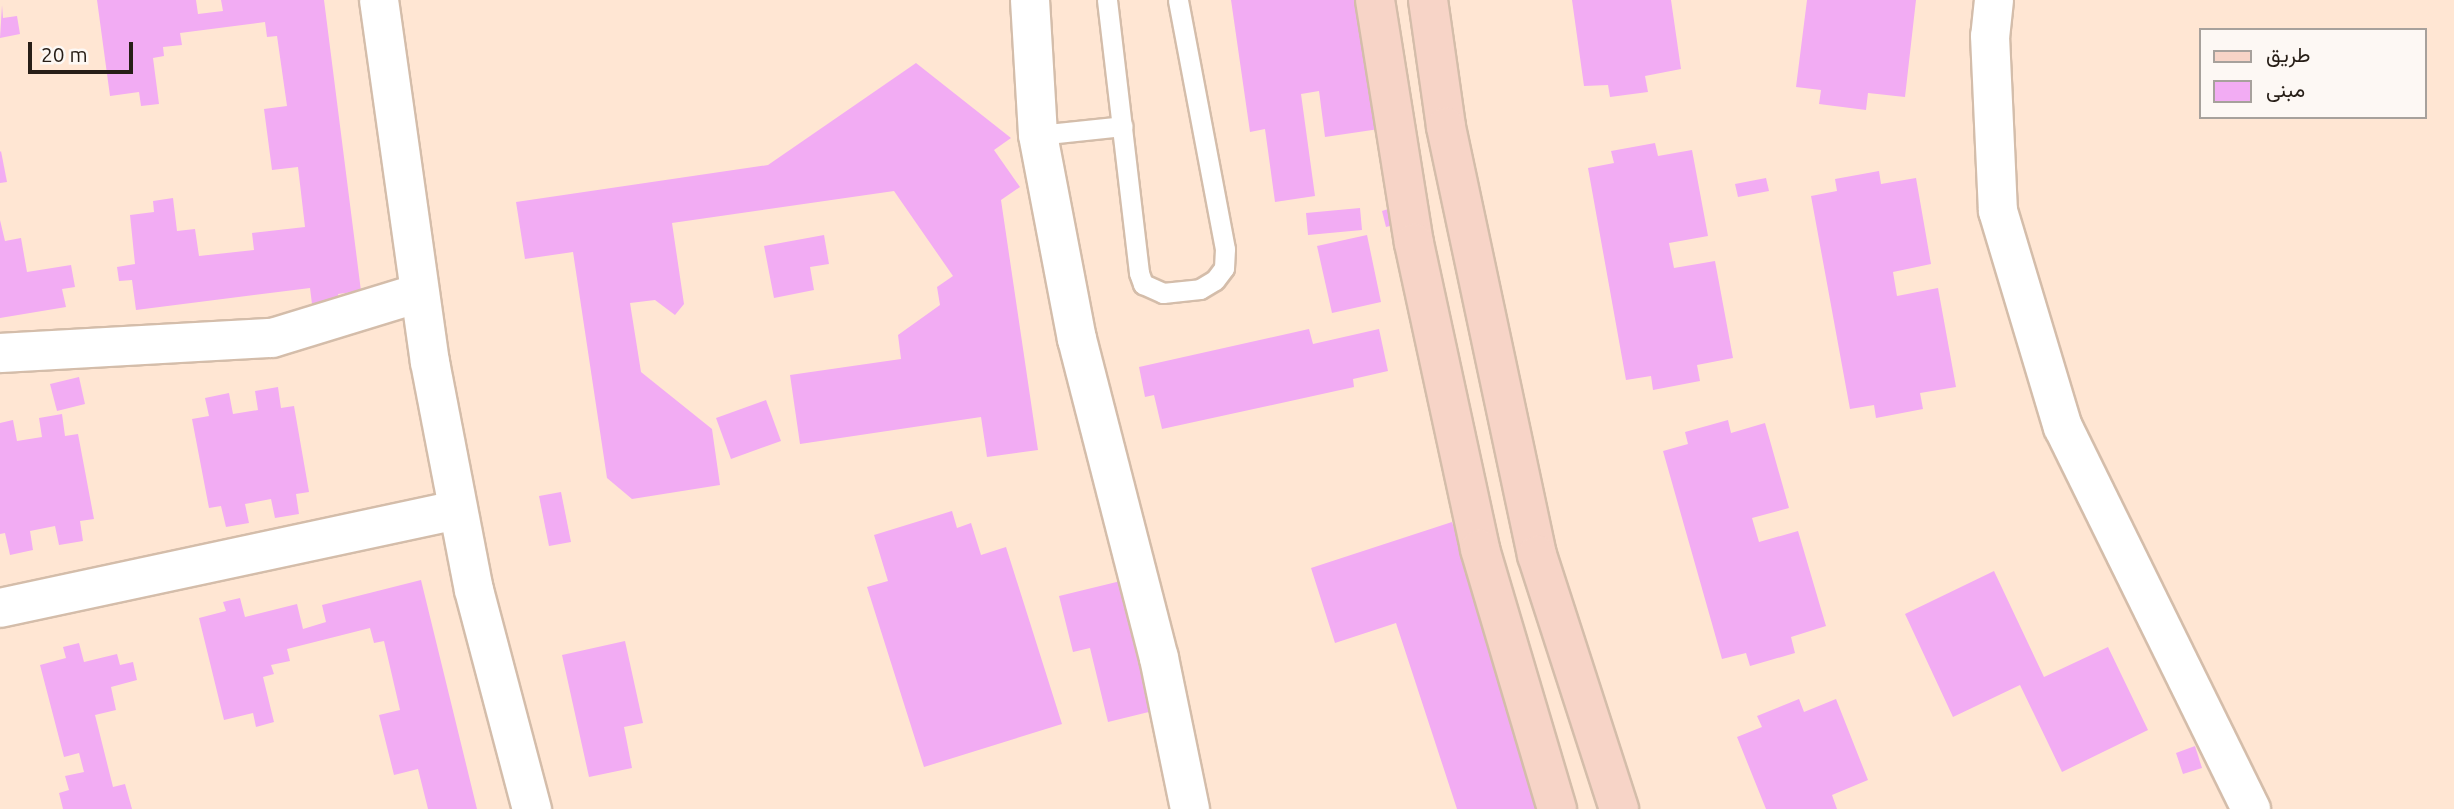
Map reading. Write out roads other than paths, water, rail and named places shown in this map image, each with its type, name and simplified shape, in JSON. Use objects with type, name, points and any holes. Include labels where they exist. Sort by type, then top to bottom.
[{"type":"main road","points":[[1375,0],[1414,243],[1480,549],[1557,809]]},
{"type":"main road","points":[[1428,0],[1446,127],[1537,555],[1619,809]]},
{"type":"street","points":[[379,0],[419,293],[458,510],[531,809]]},
{"type":"street","points":[[1030,0],[1038,135],[1077,339],[1159,658],[1189,809]]},
{"type":"street","points":[[1994,0],[1990,36],[1998,211],[2063,427],[2251,809]]},
{"type":"street","points":[[0,352],[272,338],[419,293]]},
{"type":"street","points":[[0,608],[458,510]]},
{"type":"lane","points":[[1107,0],[1143,284],[1163,293],[1200,289],[1224,268],[1225,249],[1178,0]]},
{"type":"lane","points":[[1038,135],[1123,126]]}]
